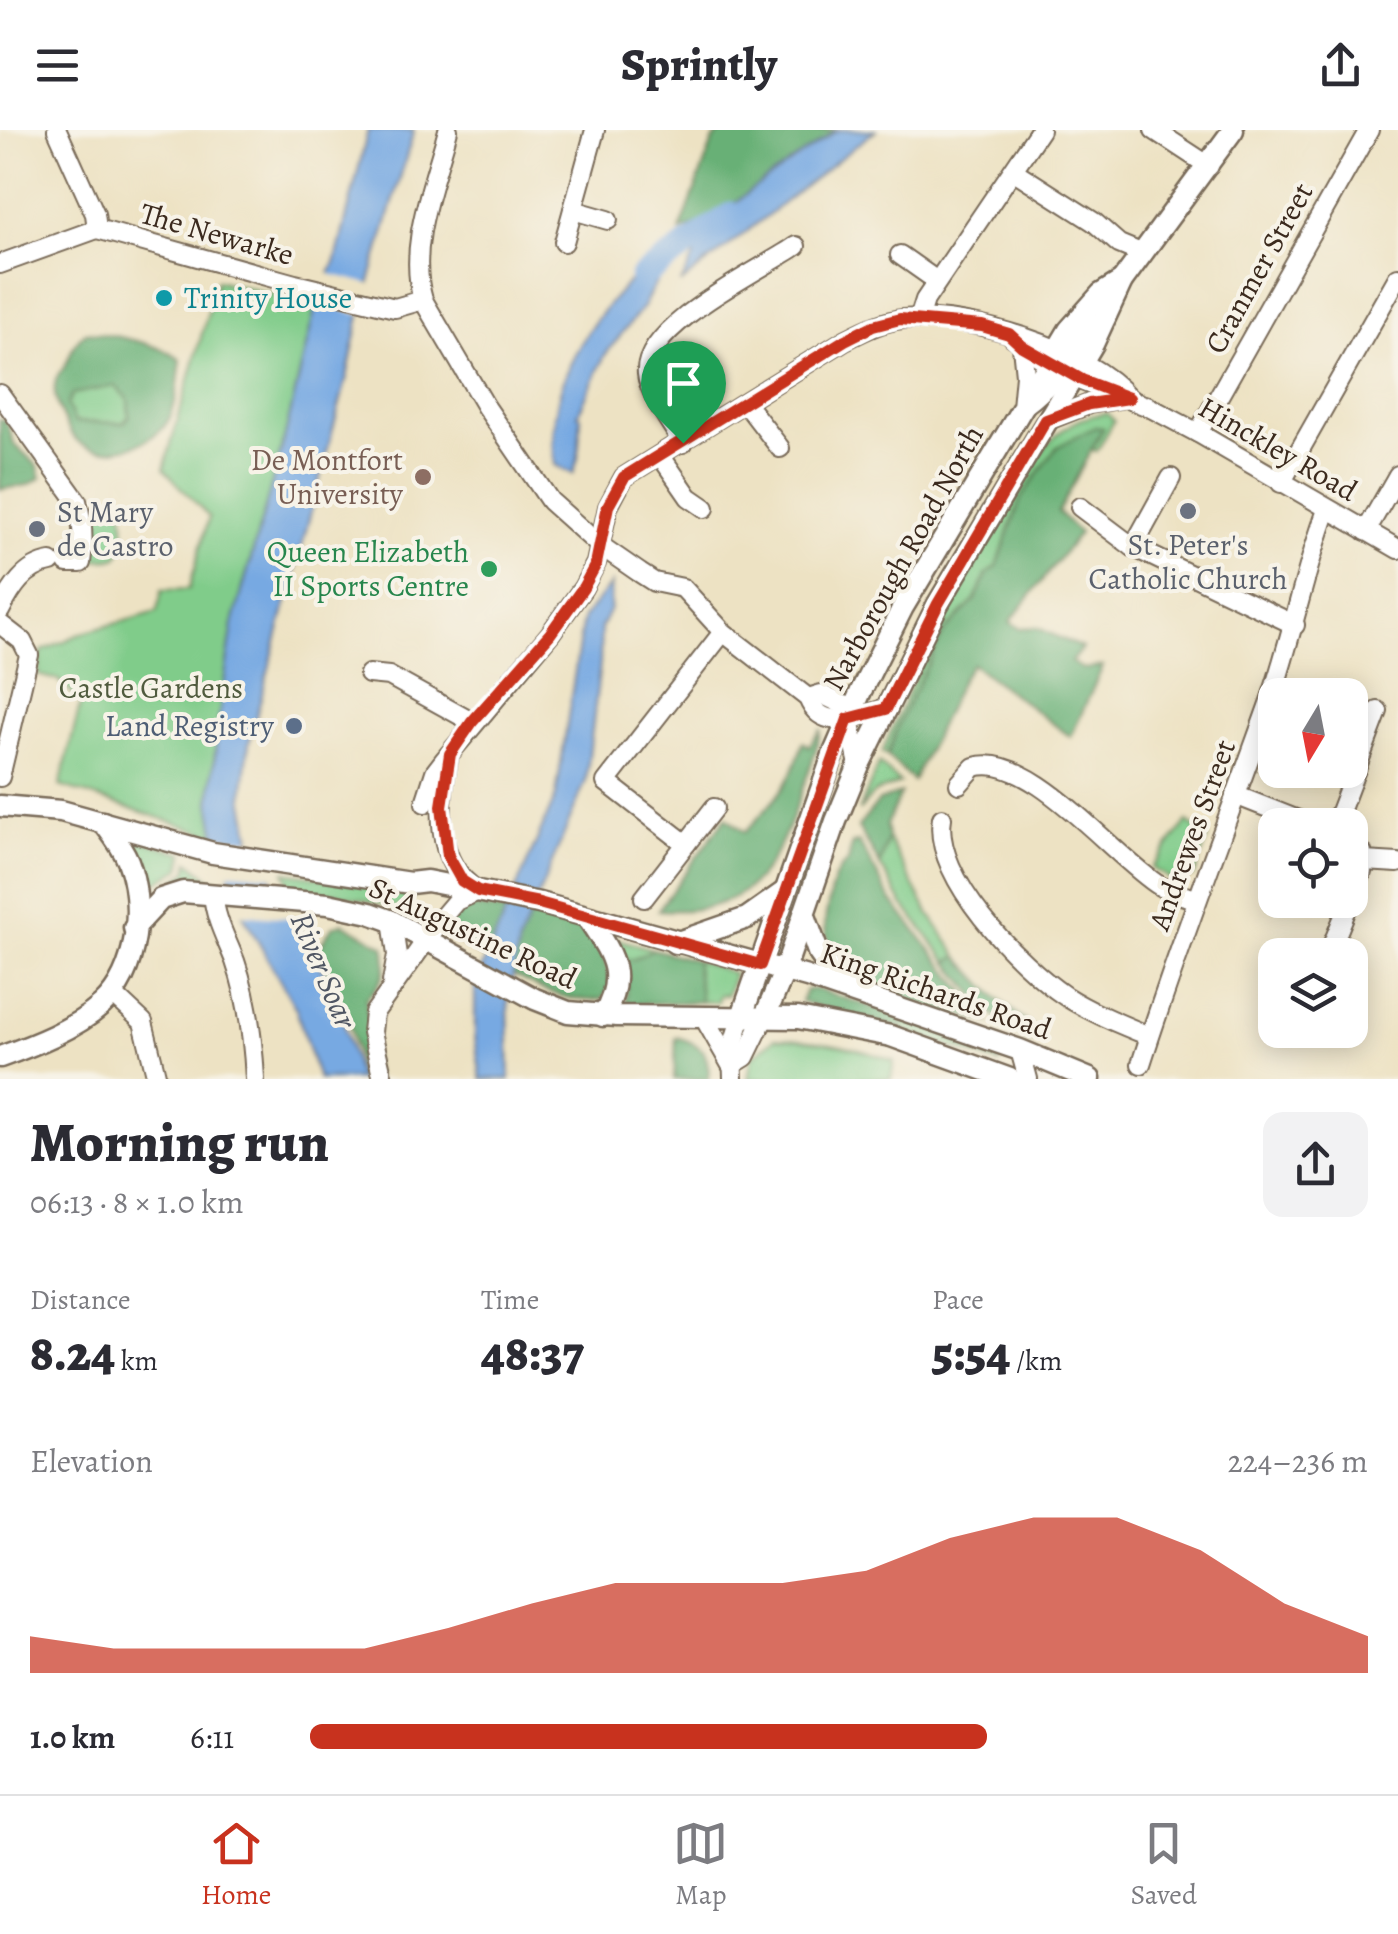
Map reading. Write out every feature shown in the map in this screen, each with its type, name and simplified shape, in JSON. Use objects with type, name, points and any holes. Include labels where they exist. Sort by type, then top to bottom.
[{"type":"main road","points":[[1065,362],[1094,300],[1122,280],[1232,130]]},
{"type":"main road","points":[[1065,362],[1106,318],[1122,280]]},
{"type":"main road","name":"Narborough Road North","points":[[742,1016],[848,719],[904,607],[1022,407],[1065,362]]},
{"type":"main road","name":"Narborough Road North","points":[[765,1016],[859,764],[938,604],[1046,420],[1065,362]]},
{"type":"main road","name":"St Augustine Road","points":[[0,806],[61,810],[213,853],[410,884],[428,881],[539,903],[760,965]]},
{"type":"main road","points":[[0,1057],[78,1022],[113,994],[130,956],[136,890],[128,862],[103,822]]},
{"type":"main road","name":"St Augustine Road","points":[[134,928],[152,906],[166,896],[183,892],[352,908],[392,921],[568,1012],[602,1016],[742,1016]]},
{"type":"main road","points":[[675,942],[746,918],[784,892]]},
{"type":"main road","points":[[804,914],[818,952],[845,989]]},
{"type":"main road","points":[[587,917],[615,967],[615,992],[602,1016]]},
{"type":"main road","name":"King Richards Road","points":[[760,965],[845,989],[1020,1050],[1090,1079]]},
{"type":"main road","name":"King Richards Road","points":[[742,1016],[868,1030],[1010,1079]]},
{"type":"street","points":[[57,130],[95,214],[97,228]]},
{"type":"street","points":[[448,130],[419,240],[417,267],[423,300],[486,407],[550,501],[598,544],[654,582],[682,588],[724,632],[808,698],[820,694],[846,706],[859,764]]},
{"type":"street","points":[[564,242],[595,130]]},
{"type":"street","points":[[918,319],[938,281],[1040,130]]},
{"type":"street","points":[[1154,130],[1208,166]]},
{"type":"street","name":"Cranmer Street","points":[[1198,433],[1369,130]]},
{"type":"street","points":[[1014,171],[1094,222],[1118,244],[1143,254]]},
{"type":"street","points":[[573,210],[608,220]]},
{"type":"street","name":"The Newarke","points":[[0,264],[97,228],[395,308],[423,300]]},
{"type":"street","points":[[683,443],[646,376],[648,360],[682,319],[796,246]]},
{"type":"street","points":[[900,255],[938,281]]},
{"type":"street","points":[[1281,484],[1398,277]]},
{"type":"street","name":"Hinckley Road","points":[[424,803],[436,772],[472,722],[550,634],[583,588],[596,564],[608,506],[624,477],[873,326],[918,319],[982,326],[1016,340],[1036,340],[1065,362],[1112,380],[1129,398],[1198,433],[1398,549]]},
{"type":"street","points":[[1016,340],[1025,374],[1022,407]]},
{"type":"street","points":[[0,394],[77,501],[82,517],[83,552],[81,563],[43,563],[22,577],[0,611]]},
{"type":"street","points":[[1046,420],[1089,404],[1129,398]]},
{"type":"street","points":[[746,404],[780,448]]},
{"type":"street","points":[[660,455],[689,496],[705,508]]},
{"type":"street","points":[[1366,532],[1398,475]]},
{"type":"street","points":[[1133,547],[1171,478]]},
{"type":"street","points":[[1080,507],[1133,547],[1295,625]]},
{"type":"street","name":"Andrewes Street","points":[[1140,1064],[1295,625],[1313,547],[1327,510]]},
{"type":"street","points":[[0,624],[22,641],[29,655],[0,777]]},
{"type":"street","points":[[686,844],[606,782],[724,632]]},
{"type":"street","points":[[368,674],[390,667],[472,722]]},
{"type":"street","points":[[848,719],[886,709]]},
{"type":"street","points":[[1341,808],[1378,710]]},
{"type":"street","points":[[450,754],[442,806],[444,841],[455,873],[481,892]]},
{"type":"street","points":[[959,784],[974,767],[986,764],[1008,770],[1072,810],[1160,887],[1196,899]]},
{"type":"street","points":[[1234,795],[1267,808]]},
{"type":"street","points":[[644,898],[714,808]]},
{"type":"street","points":[[937,826],[947,857],[978,910],[1020,959],[1098,1016],[1150,1036]]},
{"type":"street","points":[[1368,861],[1398,863]]},
{"type":"street","points":[[382,1079],[371,1026],[374,1013],[456,901],[481,892]]},
{"type":"street","points":[[222,894],[214,911],[241,982],[256,1079]]},
{"type":"street","points":[[391,988],[397,955],[392,921]]},
{"type":"street","points":[[113,994],[143,1022],[157,1079]]},
{"type":"street","points":[[703,1016],[732,1072]]},
{"type":"street","points":[[732,1072],[732,1048],[742,1016]]},
{"type":"street","points":[[732,1072],[745,1057],[765,1016]]},
{"type":"street","points":[[1020,1050],[1028,1079]]},
{"type":"green space","points":[[723,130],[837,130],[713,219],[680,231],[713,141]]},
{"type":"green space","name":"Castle Gardens","points":[[217,280],[316,305],[233,624],[210,802],[216,836],[60,786],[81,702],[58,680],[38,675],[42,651],[82,633],[157,612],[162,590],[189,589],[209,517],[164,469]]},
{"type":"green space","points":[[86,332],[136,341],[181,360],[171,414],[151,438],[126,448],[100,450],[87,447],[72,436],[58,405],[55,386],[76,343]],"holes":[[[115,386],[128,399],[129,417],[123,423],[75,422],[67,405],[72,394]]]},
{"type":"green space","points":[[115,386],[128,399],[129,417],[123,423],[75,422],[66,406],[71,394]]},
{"type":"green space","points":[[1107,413],[1114,421],[1097,451],[1092,450],[1103,429],[1057,447],[1021,498],[997,566],[987,574],[975,600],[944,632],[900,720],[887,756],[882,753],[939,630],[1031,467],[1064,429]]},
{"type":"green space","points":[[0,419],[6,420],[14,444],[38,466],[41,478],[28,485],[0,489]]},
{"type":"green space","points":[[1095,427],[1103,428],[1058,512],[1079,533],[1010,622],[1020,628],[1036,627],[1082,648],[1071,662],[1083,669],[1103,666],[1071,737],[972,664],[913,781],[887,756],[900,720],[944,632],[975,600],[987,574],[997,566],[1021,498],[1057,447]]},
{"type":"green space","points":[[89,504],[121,506],[123,517],[120,553],[112,559],[91,559]]},
{"type":"green space","points":[[821,729],[787,830],[764,872],[732,899],[687,910],[658,910],[726,817],[745,832],[765,810],[787,781],[803,742],[809,746]]},
{"type":"green space","points":[[879,763],[900,783],[874,793],[859,811]]},
{"type":"green space","points":[[901,793],[886,825],[888,838],[880,865],[858,827],[879,801]]},
{"type":"green space","points":[[1187,822],[1208,837],[1194,876],[1177,883],[1152,868]]},
{"type":"green space","points":[[125,836],[184,853],[181,868],[156,883],[146,896],[139,862]]},
{"type":"green space","points":[[888,838],[928,912],[958,956],[948,962],[902,903],[880,865]]},
{"type":"green space","points":[[859,842],[891,900],[990,1023],[882,989],[837,958],[826,936],[827,910],[835,877],[848,862],[852,844]]},
{"type":"green space","points":[[189,861],[213,884],[172,882],[187,872]]},
{"type":"green space","points":[[285,872],[411,892],[414,897],[396,908],[338,894],[291,890]]},
{"type":"green space","points":[[475,907],[544,917],[579,928],[602,947],[611,987],[602,999],[562,996],[521,979],[445,934],[455,914]]},
{"type":"green space","points":[[343,923],[384,946],[383,975],[366,998],[375,1079],[362,1079],[349,1022],[328,979],[325,957],[319,947],[332,927]]},
{"type":"green space","points":[[614,938],[653,949],[634,959],[622,960]]},
{"type":"green space","points":[[653,949],[695,960],[701,1002],[626,1004],[627,981],[622,960],[634,959]]},
{"type":"green space","points":[[958,956],[997,998],[1035,1029],[1032,1042],[1007,1026],[976,997],[948,962]]},
{"type":"green space","points":[[695,960],[734,973],[727,995],[719,995],[717,1002],[701,1002]]},
{"type":"green space","points":[[815,989],[905,1017],[901,1029],[801,1002],[806,990]]},
{"type":"green space","points":[[905,1017],[1000,1060],[999,1064],[901,1029]]},
{"type":"green space","points":[[676,1037],[702,1050],[708,1062],[709,1079],[674,1079]]},
{"type":"green space","points":[[775,1038],[835,1045],[894,1061],[891,1079],[748,1079],[752,1057]]},
{"type":"water","points":[[368,130],[414,130],[360,316],[249,743],[243,796],[251,840],[335,993],[359,1079],[318,1079],[296,1009],[241,911],[216,836],[210,803],[233,624],[316,305],[336,260]]},
{"type":"water","points":[[837,130],[876,130],[680,284],[714,217]]},
{"type":"water","points":[[680,237],[643,307],[605,355],[578,414],[578,458],[573,474],[555,465],[554,429],[559,396],[570,364],[606,307]]},
{"type":"water","points":[[611,584],[610,609],[601,628],[586,781],[519,942],[508,1002],[510,1079],[481,1079],[475,1038],[475,984],[556,796],[583,618]]},
{"type":"pier","points":[[708,217],[713,219],[677,288],[675,282]]},
{"type":"pier","points":[[326,273],[374,285],[365,316],[318,304]]},
{"type":"pier","points":[[213,836],[257,840],[278,876],[231,872],[224,877]]},
{"type":"pier","points":[[226,883],[284,888],[300,919],[240,914]]},
{"type":"waterway","points":[[642,277],[732,214]]},
{"type":"place","name":"Trinity House","points":[[164,298]]},
{"type":"place","name":"De Montfort University","points":[[423,477]]},
{"type":"place","name":"St. Peter's Catholic Church","points":[[1188,511]]},
{"type":"place","name":"St Mary de Castro","points":[[37,529]]},
{"type":"place","name":"Queen Elizabeth II Sports Centre","points":[[489,569]]},
{"type":"place","name":"Land Registry","points":[[294,726]]},
{"type":"route","points":[[900,319],[982,326],[1009,334],[1022,346],[1082,380],[1129,398],[1089,404],[1046,420],[938,604],[886,709],[848,719],[760,965],[539,903],[478,891],[455,873],[444,841],[442,806],[450,754],[472,722],[550,634],[583,588],[596,564],[608,506],[624,477],[683,443],[812,358],[873,326],[900,319]]},
{"type":"water label","name":"River Soar","points":[[324,970]]}]
